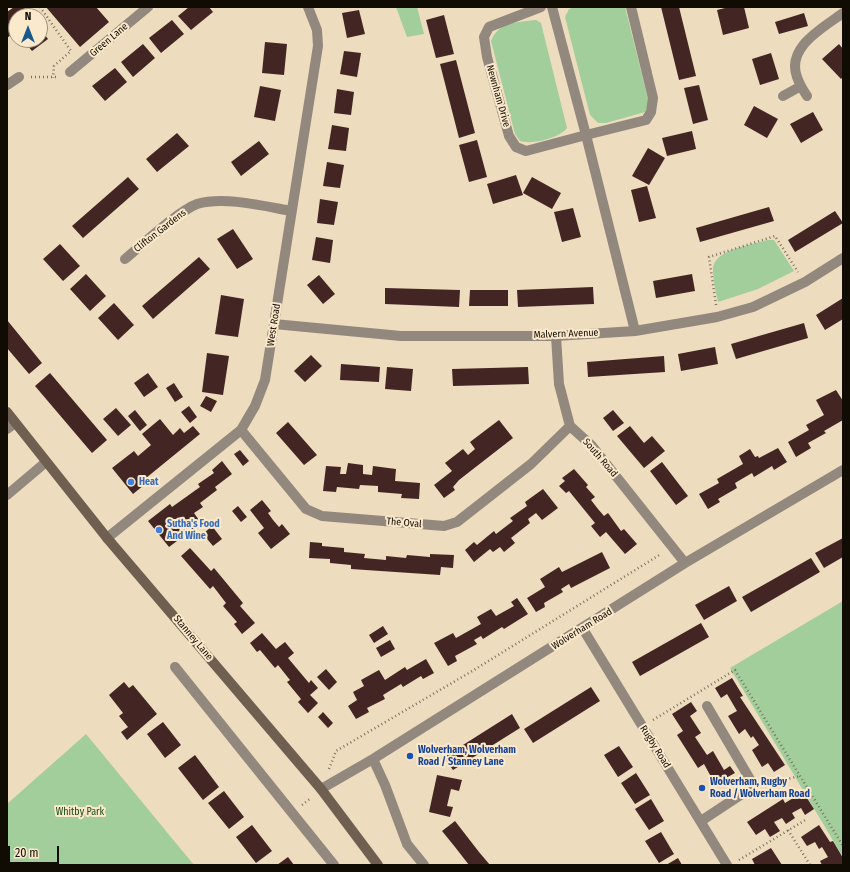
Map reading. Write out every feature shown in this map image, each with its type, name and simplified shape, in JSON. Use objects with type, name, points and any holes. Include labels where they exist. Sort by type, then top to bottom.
[{"type":"main road","name":"Stanney Lane","points":[[7,412],[107,538],[321,789],[378,865]]},
{"type":"street","name":"Green Lane","points":[[70,72],[148,7]]},
{"type":"street","name":"West Road","points":[[107,538],[241,430],[255,406],[265,380],[318,46],[317,30],[308,7]]},
{"type":"street","name":"Newnham Drive","points":[[541,7],[489,27],[484,37],[489,64],[509,136],[516,147],[526,151],[646,120],[651,112],[653,98],[631,7]]},
{"type":"street","points":[[552,7],[635,331]]},
{"type":"street","points":[[807,96],[796,76],[795,57],[802,46],[818,31],[843,13],[839,7]]},
{"type":"street","points":[[7,85],[19,77]]},
{"type":"street","points":[[783,96],[801,86]]},
{"type":"street","name":"Clifton Gardens","points":[[125,259],[184,211],[198,204],[234,201],[291,211]]},
{"type":"street","name":"Malvern Avenue","points":[[274,324],[401,336],[556,336],[635,331],[717,317],[753,307],[804,282],[843,258]]},
{"type":"street","points":[[556,336],[559,384],[570,426]]},
{"type":"street","points":[[7,429],[15,423]]},
{"type":"street","name":"The Oval","points":[[241,430],[306,509],[322,516],[444,526],[457,522],[531,464],[570,426]]},
{"type":"street","name":"South Road","points":[[570,426],[592,446],[685,563]]},
{"type":"street","points":[[7,495],[46,462]]},
{"type":"street","name":"Wolverham Road","points":[[321,789],[373,759],[685,563],[843,470]]},
{"type":"street","name":"Rugby Road","points":[[582,629],[727,865]]},
{"type":"street","points":[[175,667],[293,812],[334,865]]},
{"type":"street","points":[[701,821],[754,786],[706,706]]},
{"type":"street","points":[[373,759],[385,784],[407,844],[424,865]]},
{"type":"path","points":[[40,7],[71,51],[54,66],[53,78]]},
{"type":"path","points":[[19,77],[64,77],[70,72]]},
{"type":"path","points":[[717,317],[709,257],[775,236],[804,282]]},
{"type":"path","points":[[293,812],[321,789],[336,751],[474,670],[673,547]]},
{"type":"path","points":[[642,726],[735,670],[843,846]]},
{"type":"path","points":[[754,786],[800,776]]},
{"type":"path","points":[[738,861],[807,819]]},
{"type":"path","points":[[788,830],[810,865]]},
{"type":"green space","points":[[396,7],[417,7],[424,34],[407,37]]},
{"type":"green space","points":[[575,7],[625,7],[648,99],[648,107],[645,112],[606,123],[598,123],[590,115],[565,17],[569,9]]},
{"type":"green space","points":[[536,20],[541,23],[567,128],[552,138],[525,142],[520,141],[515,134],[491,41],[499,30],[510,24]]},
{"type":"green space","points":[[767,240],[774,240],[794,271],[758,289],[718,302],[714,282],[714,263],[725,253],[734,249]]},
{"type":"green space","points":[[843,601],[843,857],[730,668]]},
{"type":"green space","name":"Whitby Park","points":[[86,734],[194,865],[7,865],[7,804]]},
{"type":"building","points":[[24,7],[25,8],[13,8]]},
{"type":"building","points":[[46,7],[96,7],[109,22],[80,47]]},
{"type":"building","points":[[189,7],[209,7],[213,12],[191,30],[178,16]]},
{"type":"building","points":[[661,7],[679,7],[696,76],[679,80]]},
{"type":"building","points":[[729,7],[744,7],[749,28],[723,35],[717,10]]},
{"type":"building","points":[[359,10],[365,34],[347,38],[342,13]]},
{"type":"building","points":[[8,11],[7,38],[7,12]]},
{"type":"building","points":[[804,13],[808,26],[779,34],[775,22]]},
{"type":"building","points":[[444,15],[454,54],[436,58],[426,20]]},
{"type":"building","points":[[172,20],[184,34],[161,53],[149,38]]},
{"type":"building","points":[[265,42],[287,44],[284,75],[262,73]]},
{"type":"building","points":[[143,44],[155,58],[133,77],[121,62]]},
{"type":"building","points":[[839,44],[843,49],[843,77],[841,79],[822,59]]},
{"type":"building","points":[[344,51],[361,53],[357,77],[340,74]]},
{"type":"building","points":[[771,53],[779,79],[760,85],[752,59]]},
{"type":"building","points":[[456,60],[475,133],[459,138],[440,64]]},
{"type":"building","points":[[115,68],[127,82],[105,101],[92,86]]},
{"type":"building","points":[[699,85],[708,120],[693,124],[684,88]]},
{"type":"building","points":[[260,86],[281,90],[275,121],[254,117]]},
{"type":"building","points":[[337,89],[354,92],[351,115],[334,113]]},
{"type":"building","points":[[754,106],[778,119],[767,138],[744,125]]},
{"type":"building","points":[[813,112],[823,130],[801,143],[790,124]]},
{"type":"building","points":[[332,125],[349,128],[346,151],[328,149]]},
{"type":"building","points":[[692,131],[696,149],[667,156],[662,138]]},
{"type":"building","points":[[177,133],[189,146],[157,172],[146,159]]},
{"type":"building","points":[[477,140],[487,177],[469,182],[459,145]]},
{"type":"building","points":[[259,141],[269,154],[241,176],[231,162]]},
{"type":"building","points":[[648,148],[665,158],[649,185],[632,176]]},
{"type":"building","points":[[327,162],[344,165],[340,188],[323,186]]},
{"type":"building","points":[[516,175],[523,195],[493,204],[487,184]]},
{"type":"building","points":[[128,177],[139,189],[83,238],[72,226]]},
{"type":"building","points":[[532,177],[561,193],[552,209],[523,193]]},
{"type":"building","points":[[647,186],[656,218],[639,222],[631,190]]},
{"type":"building","points":[[320,199],[338,202],[334,225],[317,223]]},
{"type":"building","points":[[769,207],[774,221],[700,242],[696,228]]},
{"type":"building","points":[[573,208],[581,237],[562,242],[554,212]]},
{"type":"building","points":[[835,211],[843,223],[795,252],[788,240]]},
{"type":"building","points":[[233,229],[253,259],[237,269],[217,239]]},
{"type":"building","points":[[316,237],[333,240],[330,263],[312,260]]},
{"type":"building","points":[[60,244],[80,266],[63,281],[43,259]]},
{"type":"building","points":[[199,257],[210,269],[153,319],[142,306]]},
{"type":"building","points":[[86,274],[106,296],[90,311],[70,289]]},
{"type":"building","points":[[692,274],[695,291],[656,298],[653,281]]},
{"type":"building","points":[[319,275],[335,294],[323,304],[307,285]]},
{"type":"building","points":[[593,287],[594,304],[518,307],[517,290]]},
{"type":"building","points":[[385,288],[460,290],[459,307],[385,304]]},
{"type":"building","points":[[470,290],[508,290],[508,306],[469,306]]},
{"type":"building","points":[[221,295],[244,299],[238,337],[215,334]]},
{"type":"building","points":[[843,298],[843,319],[825,330],[816,315]]},
{"type":"building","points":[[114,303],[134,325],[118,340],[98,318]]},
{"type":"building","points":[[7,320],[42,363],[29,374],[7,348]]},
{"type":"building","points":[[804,323],[808,338],[736,359],[731,344]]},
{"type":"building","points":[[715,347],[718,364],[681,371],[678,354]]},
{"type":"building","points":[[207,353],[229,356],[223,395],[202,392]]},
{"type":"building","points":[[311,355],[322,366],[305,382],[294,371]]},
{"type":"building","points":[[664,356],[665,372],[588,377],[587,362]]},
{"type":"building","points":[[341,364],[380,367],[379,382],[340,380]]},
{"type":"building","points":[[387,367],[413,369],[411,391],[385,389]]},
{"type":"building","points":[[528,367],[529,384],[453,386],[452,369]]},
{"type":"building","points":[[50,373],[107,440],[92,453],[35,386]]},
{"type":"building","points":[[148,373],[158,387],[144,397],[134,383]]},
{"type":"building","points":[[174,383],[183,397],[175,402],[166,388]]},
{"type":"building","points":[[836,390],[843,401],[843,420],[824,431],[826,433],[808,443],[811,448],[796,457],[788,442],[809,430],[806,425],[824,415],[816,400]]},
{"type":"building","points":[[206,396],[217,401],[211,412],[200,406]]},
{"type":"building","points":[[189,406],[197,417],[190,423],[181,412]]},
{"type":"building","points":[[116,408],[131,425],[118,436],[103,419]]},
{"type":"building","points":[[135,410],[147,425],[140,431],[128,416]]},
{"type":"building","points":[[613,410],[624,423],[613,431],[603,418]]},
{"type":"building","points":[[160,419],[173,435],[180,428],[184,433],[193,426],[200,434],[146,478],[149,481],[133,494],[112,468],[134,451],[138,456],[151,445],[142,434]]},
{"type":"building","points":[[499,420],[513,438],[459,480],[453,487],[455,490],[444,498],[434,485],[452,471],[445,463],[463,449],[468,455],[475,449],[470,442]]},
{"type":"building","points":[[288,422],[317,455],[304,465],[276,433]]},
{"type":"building","points":[[630,426],[644,443],[652,436],[665,451],[644,468],[617,436]]},
{"type":"building","points":[[778,448],[787,462],[774,470],[772,466],[754,477],[752,473],[735,483],[737,488],[718,499],[720,502],[708,509],[699,494],[719,483],[717,479],[743,464],[739,456],[750,449],[755,457],[758,456],[759,458]]},
{"type":"building","points":[[240,450],[249,461],[243,466],[234,454]]},
{"type":"building","points":[[222,461],[232,474],[215,487],[217,490],[200,503],[203,507],[194,513],[201,523],[169,547],[148,521],[170,504],[172,507],[200,487],[198,484],[214,473],[212,470]]},
{"type":"building","points":[[662,462],[688,496],[676,505],[650,471]]},
{"type":"building","points":[[348,463],[363,465],[363,474],[372,475],[373,466],[396,469],[395,481],[420,483],[419,499],[401,498],[402,494],[378,492],[378,486],[360,485],[359,489],[337,487],[336,492],[323,491],[326,466],[341,467],[340,474],[346,474]]},
{"type":"building","points":[[574,469],[588,485],[586,487],[595,497],[591,500],[598,509],[604,516],[608,513],[621,531],[624,529],[637,544],[625,554],[606,532],[600,537],[591,526],[595,523],[569,491],[566,493],[559,486],[565,481],[562,478]]},
{"type":"building","points":[[543,489],[558,508],[542,520],[536,513],[528,519],[530,523],[511,538],[515,543],[504,552],[500,547],[493,552],[490,549],[474,562],[465,550],[474,542],[477,545],[494,531],[496,534],[513,521],[510,518],[527,506],[525,502]]},
{"type":"building","points":[[262,500],[271,511],[268,513],[273,520],[279,527],[282,524],[290,534],[271,549],[258,533],[264,528],[250,510]]},
{"type":"building","points":[[238,506],[247,517],[241,522],[232,511]]},
{"type":"building","points":[[212,526],[222,539],[213,546],[203,534]]},
{"type":"building","points":[[843,538],[843,557],[824,568],[815,553]]},
{"type":"building","points":[[310,542],[322,543],[322,546],[344,548],[344,552],[365,554],[364,558],[386,560],[386,556],[406,558],[407,555],[430,557],[430,554],[454,555],[453,568],[441,567],[440,575],[351,569],[351,565],[330,563],[330,559],[309,558]]},
{"type":"building","points":[[190,548],[211,571],[214,568],[243,603],[240,606],[255,623],[242,634],[234,624],[237,622],[223,606],[226,603],[213,586],[210,589],[181,556]]},
{"type":"building","points":[[602,552],[610,568],[571,588],[569,584],[561,589],[563,592],[544,603],[545,607],[536,612],[527,598],[545,587],[540,579],[559,567],[562,572]]},
{"type":"building","points":[[811,558],[820,572],[751,612],[742,597]]},
{"type":"building","points":[[729,586],[737,601],[704,620],[695,605]]},
{"type":"building","points":[[517,598],[528,614],[504,629],[502,627],[483,639],[481,636],[474,640],[477,644],[455,656],[457,661],[448,666],[434,643],[453,633],[456,638],[481,624],[477,617],[491,609],[496,616],[514,606],[511,602]]},
{"type":"building","points":[[701,623],[709,637],[640,676],[632,662]]},
{"type":"building","points":[[383,626],[388,634],[374,643],[369,635]]},
{"type":"building","points":[[262,633],[276,649],[285,642],[294,653],[288,658],[309,683],[311,680],[318,688],[310,695],[318,703],[308,713],[298,702],[301,699],[287,682],[290,680],[278,665],[275,668],[260,650],[257,652],[250,643]]},
{"type":"building","points":[[390,640],[395,649],[381,657],[376,648]]},
{"type":"building","points":[[426,659],[434,673],[423,679],[421,676],[403,687],[401,684],[383,695],[385,699],[367,708],[369,712],[356,719],[348,706],[357,700],[353,692],[364,686],[361,680],[379,670],[385,680],[405,667],[407,670]]},
{"type":"building","points":[[326,669],[337,682],[329,690],[317,677]]},
{"type":"building","points":[[732,678],[743,696],[740,697],[785,765],[774,772],[768,763],[762,767],[752,750],[759,745],[753,736],[751,738],[745,729],[739,734],[728,716],[737,711],[727,694],[721,698],[715,688]]},
{"type":"building","points":[[124,682],[129,688],[133,685],[157,714],[127,740],[121,732],[128,727],[119,716],[123,713],[109,695]]},
{"type":"building","points":[[591,687],[600,701],[533,743],[524,729]]},
{"type":"building","points":[[691,702],[697,711],[690,716],[701,733],[695,737],[707,755],[713,751],[724,770],[730,766],[735,773],[715,784],[704,764],[698,768],[677,735],[683,731],[672,714]]},
{"type":"building","points":[[323,712],[333,723],[328,728],[318,717]]},
{"type":"building","points":[[512,714],[520,728],[453,770],[444,757]]},
{"type":"building","points":[[163,722],[181,745],[165,758],[147,734]]},
{"type":"building","points":[[619,746],[633,767],[618,777],[604,755]]},
{"type":"building","points":[[195,755],[219,787],[203,800],[178,768]]},
{"type":"building","points":[[636,773],[650,795],[635,804],[621,783]]},
{"type":"building","points":[[437,775],[462,780],[459,791],[451,789],[447,806],[453,807],[450,817],[429,812]]},
{"type":"building","points":[[224,791],[244,817],[229,829],[208,803]]},
{"type":"building","points":[[803,792],[814,809],[805,815],[801,808],[792,813],[795,818],[786,824],[782,818],[774,822],[780,831],[770,837],[765,829],[756,835],[747,822],[783,799],[785,803]]},
{"type":"building","points":[[651,799],[664,821],[649,830],[635,809]]},
{"type":"building","points":[[455,821],[490,865],[469,865],[442,831]]},
{"type":"building","points":[[252,825],[272,851],[256,863],[236,837]]},
{"type":"building","points":[[819,825],[830,842],[833,841],[843,858],[843,865],[822,865],[820,861],[828,857],[822,847],[819,849],[815,842],[807,846],[801,837]]},
{"type":"building","points":[[661,832],[674,854],[659,863],[645,841]]},
{"type":"building","points":[[771,848],[782,865],[755,865],[752,859]]},
{"type":"building","points":[[288,857],[294,865],[277,865]]},
{"type":"building","points":[[678,858],[682,865],[666,865]]},
{"type":"place","name":"Heat","points":[[131,482]]},
{"type":"place","name":"Sutha's Food And Wine","points":[[159,530]]},
{"type":"place","name":"Wolverham, Wolverham Road / Stanney Lane","points":[[410,756]]},
{"type":"place","name":"Wolverham, Rugby Road / Wolverham Road","points":[[702,788]]}]
